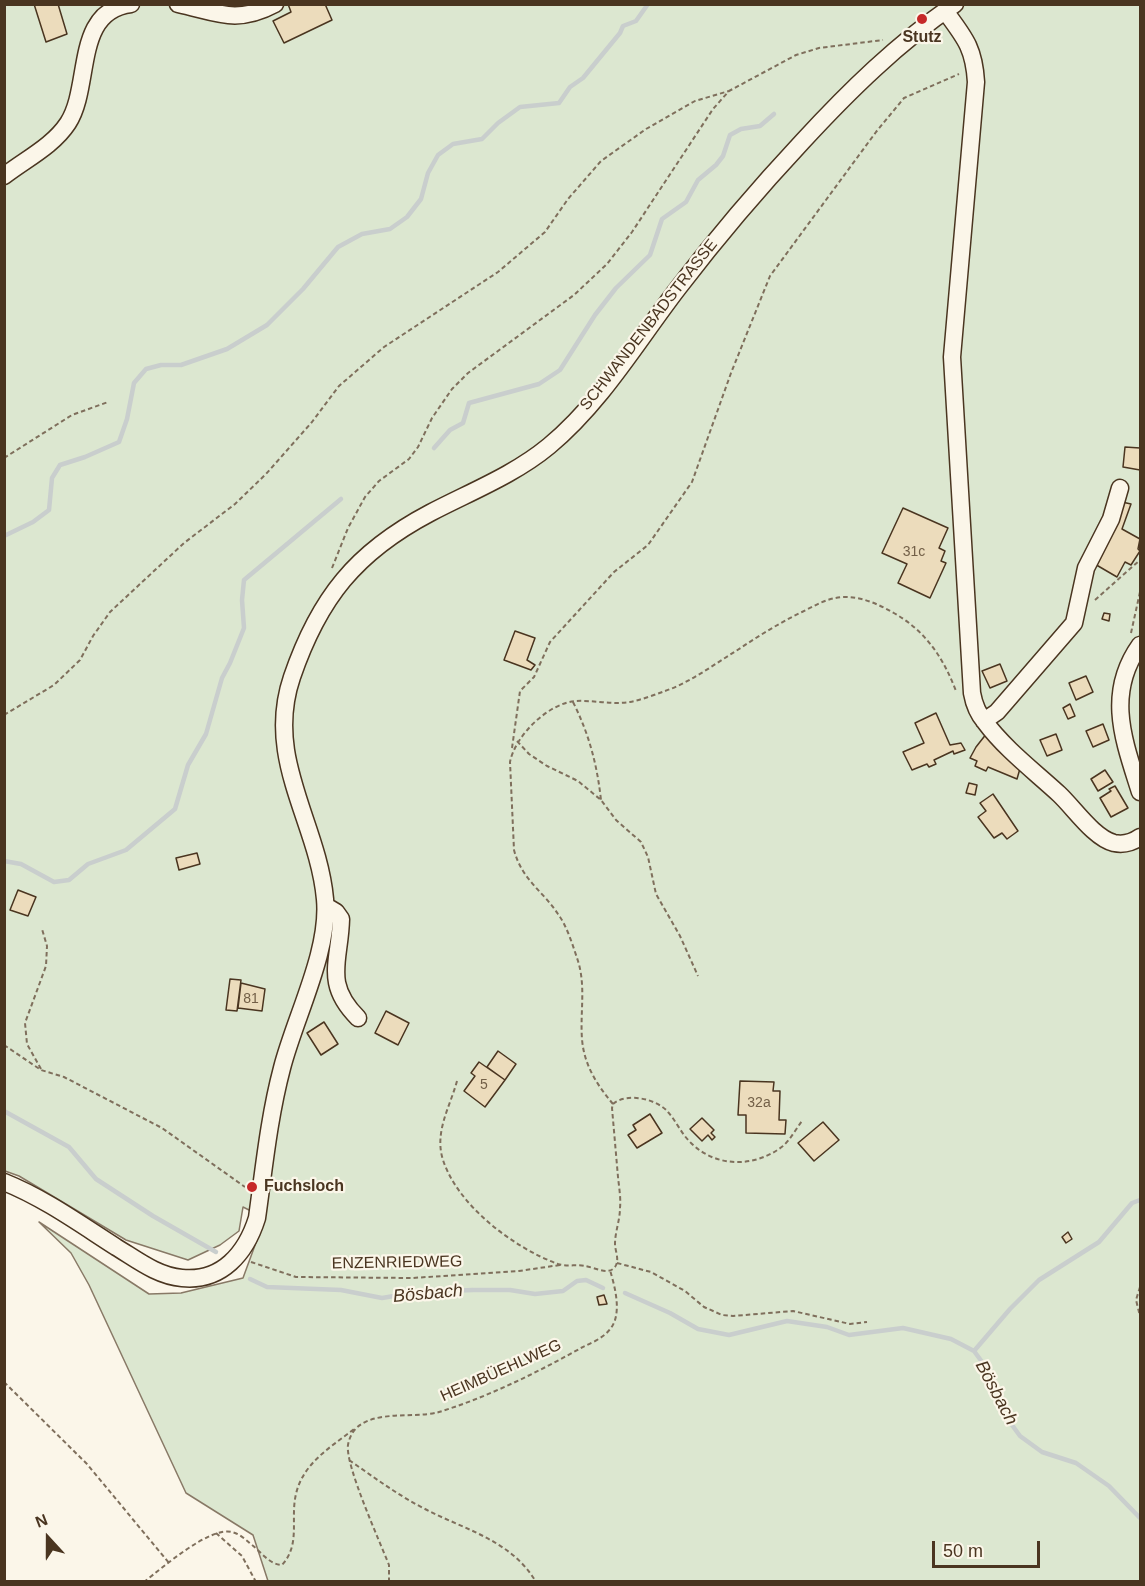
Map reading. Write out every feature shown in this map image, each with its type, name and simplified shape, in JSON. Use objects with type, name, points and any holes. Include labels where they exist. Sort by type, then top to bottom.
[{"type":"street","points":[[4,176],[59,135],[74,113],[94,29],[105,15],[114,9],[131,4]]},
{"type":"street","points":[[178,4],[225,16],[249,14],[275,4]]},
{"type":"street","points":[[950,8],[972,50],[976,82],[951,357],[969,625],[970,681],[974,702],[995,735],[1062,796],[1096,833],[1113,843],[1121,844],[1140,837]]},
{"type":"street","name":"SCHWANDENBADSTRASSE","points":[[4,1182],[32,1195],[143,1264],[170,1276],[183,1279],[204,1277],[223,1269],[237,1258],[253,1231],[277,1085],[317,958],[324,928],[326,906],[320,865],[292,785],[286,755],[284,727],[285,705],[293,675],[324,606],[349,572],[372,550],[396,532],[520,466],[547,448],[565,432],[603,389],[715,240],[847,93],[909,37],[950,8]]},
{"type":"street","points":[[984,721],[997,712],[1070,629],[1077,615],[1086,568],[1111,519],[1120,488]]},
{"type":"street","points":[[1136,639],[1122,688],[1120,711],[1123,735],[1140,792]]},
{"type":"street","points":[[326,906],[336,912],[341,919],[336,958],[340,994],[358,1018]]},
{"type":"path","points":[[4,715],[54,685],[80,660],[110,612],[184,543],[235,504],[266,474],[312,422],[339,386],[384,347],[498,272],[545,232],[568,199],[601,161],[646,129],[695,101],[729,91],[796,55],[850,42],[909,37]]},
{"type":"path","points":[[617,1263],[615,1243],[620,1208],[613,1104],[593,1076],[584,1051],[583,994],[578,959],[561,916],[528,879],[517,861],[513,834],[510,762],[520,691],[534,677],[550,642],[614,572],[648,544],[692,482],[731,373],[770,276],[876,132],[904,98],[975,66]]},
{"type":"path","points":[[330,577],[348,528],[365,497],[379,481],[409,459],[418,447],[432,418],[452,389],[468,373],[574,295],[607,264],[632,232],[712,109],[729,91]]},
{"type":"path","points":[[4,458],[72,415],[108,402]]},
{"type":"path","points":[[1077,615],[1140,560]]},
{"type":"path","points":[[1136,639],[1140,592]]},
{"type":"path","points":[[512,751],[524,733],[543,716],[562,704],[573,701],[630,702],[668,690],[703,672],[790,617],[827,600],[837,598],[846,597],[867,601],[899,616],[928,640],[948,670]]},
{"type":"path","points":[[573,701],[589,735],[598,772],[601,800]]},
{"type":"path","points":[[517,741],[529,754],[547,766],[578,781],[601,800],[616,820],[641,842],[648,857],[656,894],[676,927],[698,976]]},
{"type":"path","points":[[41,1070],[27,1044],[25,1023],[46,966],[47,946],[42,929]]},
{"type":"path","points":[[4,1045],[41,1070],[64,1077],[162,1128],[260,1197]]},
{"type":"path","name":"ENZENRIEDWEG","points":[[457,1081],[442,1124],[440,1141],[442,1159],[452,1180],[466,1200],[504,1234],[560,1265]]},
{"type":"path","points":[[613,1104],[625,1098],[636,1098],[662,1107],[669,1113],[690,1143],[707,1156],[734,1163],[755,1160],[784,1146],[802,1120]]},
{"type":"path","name":"ENZENRIEDWEG","points":[[237,1258],[296,1276],[412,1278],[519,1271],[560,1265],[610,1270]]},
{"type":"path","points":[[610,1270],[617,1263]]},
{"type":"path","points":[[617,1263],[651,1272],[685,1291],[704,1307],[722,1315],[793,1311],[850,1324],[867,1322]]},
{"type":"path","name":"HEIMBÜEHLWEG","points":[[216,1533],[230,1531],[240,1535],[274,1565],[282,1565],[294,1544],[296,1493],[311,1462],[356,1427],[372,1419],[389,1415],[423,1415],[438,1412],[507,1385],[602,1337],[612,1327],[616,1310],[616,1288],[610,1270]]},
{"type":"path","points":[[1140,1287],[1136,1300],[1140,1316]]},
{"type":"path","points":[[4,1382],[87,1464],[169,1563]]},
{"type":"path","points":[[356,1427],[348,1445],[349,1460],[389,1565],[389,1581]]},
{"type":"path","points":[[349,1460],[391,1490],[429,1511],[483,1534],[514,1555],[536,1581]]},
{"type":"path","points":[[144,1581],[190,1548],[216,1533],[242,1556],[256,1581]]},
{"type":"green space","points":[[4,5],[1140,5],[1140,1581],[268,1581],[253,1535],[186,1493],[89,1285],[71,1253],[39,1222],[149,1294],[181,1293],[243,1278],[265,1218],[243,1207],[239,1231],[220,1245],[188,1260],[126,1240],[19,1176],[5,1171]]},
{"type":"building","points":[[34,4],[58,4],[67,34],[46,42]]},
{"type":"building","points":[[288,4],[325,4],[332,20],[284,43],[273,21],[291,12]]},
{"type":"building","points":[[1125,447],[1140,448],[1140,470],[1123,467]]},
{"type":"building","points":[[1122,502],[1131,504],[1122,529],[1140,539],[1138,549],[1140,551],[1131,565],[1125,562],[1117,577],[1093,563]]},
{"type":"building","points":[[903,508],[948,528],[939,548],[945,551],[941,561],[946,563],[930,598],[898,583],[907,564],[882,553]]},
{"type":"building","points":[[1104,613],[1110,614],[1109,621],[1102,619]]},
{"type":"building","points":[[515,631],[535,638],[527,660],[535,665],[531,670],[504,660]]},
{"type":"building","points":[[1000,664],[1007,681],[990,688],[982,671]]},
{"type":"building","points":[[1086,676],[1093,692],[1076,700],[1069,683]]},
{"type":"building","points":[[1070,704],[1075,716],[1068,719],[1063,708]]},
{"type":"building","points":[[936,713],[950,745],[961,743],[965,750],[954,754],[953,751],[934,760],[936,764],[929,767],[927,764],[912,770],[903,752],[924,743],[915,723]]},
{"type":"building","points":[[1103,724],[1109,740],[1093,747],[1086,731]]},
{"type":"building","points":[[987,733],[1021,765],[1017,779],[988,767],[986,771],[975,766],[977,761],[970,758]]},
{"type":"building","points":[[1056,734],[1062,750],[1047,756],[1040,740]]},
{"type":"building","points":[[1105,770],[1113,782],[1098,791],[1091,779]]},
{"type":"building","points":[[969,783],[977,785],[975,795],[966,793]]},
{"type":"building","points":[[1115,786],[1128,808],[1111,817],[1100,798]]},
{"type":"building","points":[[993,794],[1018,831],[1007,839],[1002,833],[994,838],[978,817],[986,811],[980,803]]},
{"type":"building","points":[[197,853],[200,864],[179,870],[176,858]]},
{"type":"building","points":[[18,890],[36,897],[28,916],[10,910]]},
{"type":"building","points":[[230,979],[241,980],[237,1011],[226,1010]]},
{"type":"building","points":[[241,983],[265,989],[262,1011],[238,1008]]},
{"type":"building","points":[[386,1011],[409,1023],[398,1045],[375,1033]]},
{"type":"building","points":[[324,1022],[338,1044],[321,1055],[307,1033]]},
{"type":"building","points":[[498,1051],[516,1064],[505,1080],[487,1067]]},
{"type":"building","points":[[479,1062],[505,1080],[485,1107],[464,1091],[475,1076],[471,1073]]},
{"type":"building","points":[[740,1081],[774,1082],[773,1091],[780,1091],[779,1120],[786,1120],[785,1134],[746,1133],[746,1115],[738,1115]]},
{"type":"building","points":[[650,1114],[662,1133],[637,1148],[628,1135],[636,1130],[633,1125]]},
{"type":"building","points":[[702,1118],[714,1130],[711,1133],[715,1137],[712,1140],[708,1135],[702,1141],[690,1129]]},
{"type":"building","points":[[823,1122],[839,1140],[814,1161],[798,1143]]},
{"type":"building","points":[[1068,1232],[1072,1239],[1066,1243],[1062,1237]]},
{"type":"building","points":[[604,1295],[607,1304],[599,1305],[597,1297]]},
{"type":"waterway","points":[[4,536],[33,522],[49,510],[52,478],[60,465],[119,442],[127,419],[134,383],[146,369],[161,365],[181,365],[227,349],[267,325],[303,289],[338,247],[362,234],[390,229],[407,217],[421,199],[428,173],[438,155],[453,144],[482,139],[498,123],[520,107],[559,103],[570,87],[583,78],[620,33],[623,26],[636,21],[648,4]]},
{"type":"waterway","points":[[434,448],[450,430],[463,423],[469,403],[539,384],[560,370],[595,315],[616,288],[650,255],[662,219],[686,202],[698,180],[723,156],[730,135],[741,129],[760,126],[774,114]]},
{"type":"waterway","points":[[4,861],[21,864],[54,882],[69,880],[88,864],[126,850],[175,809],[188,765],[206,734],[222,678],[244,628],[242,600],[244,580],[341,499]]},
{"type":"waterway","name":"Bösbach","points":[[4,1111],[69,1147],[96,1179],[153,1216],[216,1252]]},
{"type":"waterway","points":[[974,1351],[1010,1309],[1039,1280],[1099,1242],[1132,1203],[1140,1200]]},
{"type":"waterway","name":"Bösbach","points":[[250,1279],[267,1287],[341,1290],[382,1298],[418,1292],[473,1290],[510,1290],[535,1294],[563,1291],[577,1281],[586,1280],[603,1288]]},
{"type":"waterway","name":"Bösbach","points":[[625,1293],[670,1313],[698,1329],[729,1335],[787,1321],[827,1327],[849,1335],[903,1328],[951,1339],[974,1351],[985,1366],[1004,1414],[1020,1436],[1042,1452],[1076,1463],[1109,1486],[1140,1518]]},
{"type":"place","name":"Stutz","points":[[922,19]]},
{"type":"place","name":"Fuchsloch","points":[[252,1187]]}]
